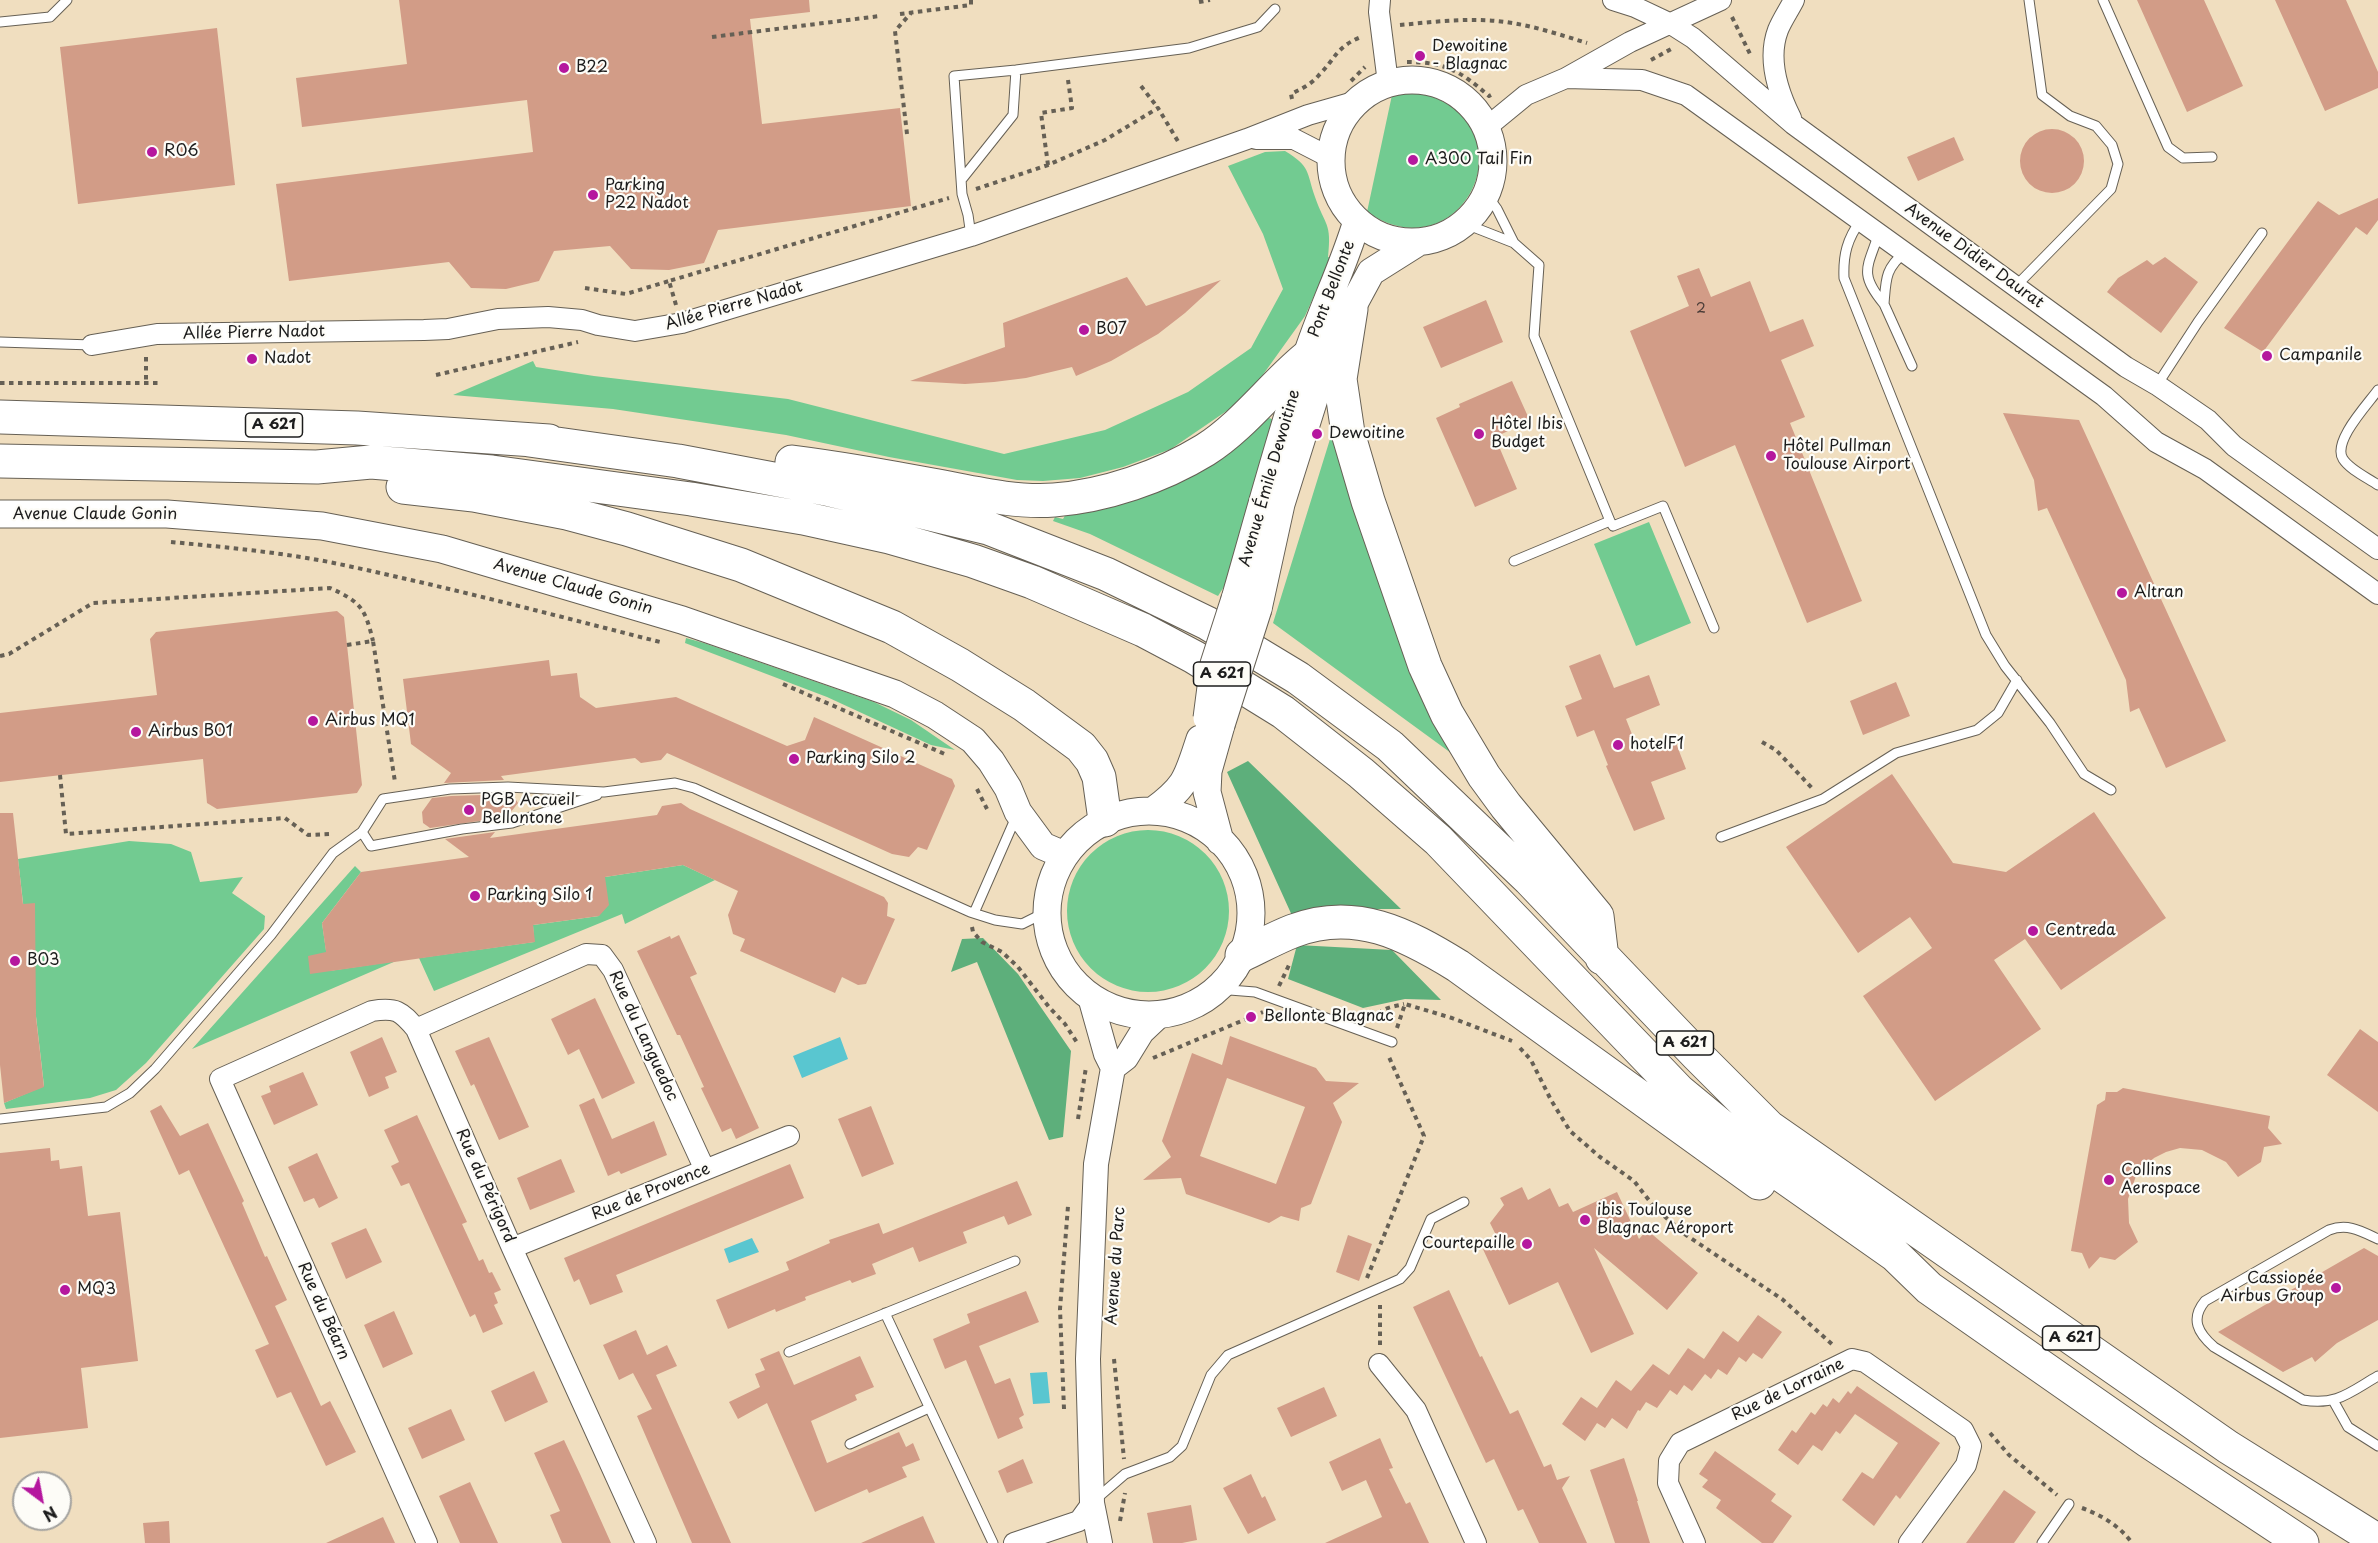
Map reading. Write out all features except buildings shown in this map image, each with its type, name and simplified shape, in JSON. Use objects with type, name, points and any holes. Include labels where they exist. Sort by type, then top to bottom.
[{"type":"highway","points":[[1351,309],[1340,380],[1348,433],[1371,512],[1425,666],[1447,714],[1484,776],[1598,916],[1602,958]]},
{"type":"highway","points":[[529,440],[694,450],[851,470],[993,496],[1053,500],[1111,489],[1163,471],[1205,449],[1245,419],[1288,373],[1306,358]]},
{"type":"highway","name":"A 621","points":[[0,417],[357,428],[529,440],[678,461],[826,489],[988,528],[1106,574],[1217,629],[1298,678],[1390,746],[1521,871],[1602,958],[1769,1127],[2228,1447],[2378,1541]]},
{"type":"highway","name":"A 621","points":[[0,461],[317,467],[371,462],[492,472],[691,499],[803,518],[889,537],[973,561],[1032,582],[1143,630],[1194,657],[1283,712],[1361,773],[1438,840],[1679,1091],[1778,1172],[1895,1254],[1929,1288],[2148,1441],[2302,1543]]},
{"type":"highway","points":[[317,467],[360,482],[474,495],[567,513],[627,529],[741,565],[892,627],[960,665],[1024,705],[1081,747],[1092,761],[1099,777],[1104,820]]},
{"type":"highway","points":[[1242,955],[1294,931],[1346,921],[1386,928],[1417,941],[1458,966],[1896,1284],[1929,1288]]},
{"type":"main road","points":[[1411,79],[1435,82],[1456,92],[1474,108],[1487,127],[1493,150],[1493,172],[1486,194],[1463,224],[1445,235],[1417,243],[1379,235],[1357,221],[1337,192],[1332,174],[1330,158],[1335,135],[1344,116],[1357,101],[1377,87],[1388,83],[1411,79]]},
{"type":"main road","name":"Pont Bellonte","points":[[1306,358],[1329,293],[1346,260],[1357,221]]},
{"type":"main road","name":"Avenue Émile Dewoitine","points":[[1246,604],[1320,380],[1351,309],[1371,272],[1417,243]]},
{"type":"main road","name":"Avenue Émile Dewoitine","points":[[1246,604],[1306,358]]},
{"type":"main road","name":"Avenue Claude Gonin","points":[[0,514],[167,514],[322,526],[442,549],[682,620],[895,694],[935,715],[973,740],[991,761],[1008,788],[1018,812],[1043,846],[1064,855]]},
{"type":"main road","points":[[1220,841],[1207,792],[1214,722],[1214,664],[1246,604]]},
{"type":"main road","points":[[1153,812],[1176,794],[1187,778],[1214,722]]},
{"type":"main road","points":[[1138,811],[1153,812],[1182,817],[1202,826],[1234,855],[1248,887],[1251,922],[1242,955],[1232,974],[1217,989],[1191,1006],[1160,1015],[1136,1015],[1112,1009],[1090,997],[1066,974],[1051,945],[1046,912],[1051,882],[1064,855],[1082,835],[1104,820],[1138,811]]},
{"type":"street","points":[[1380,0],[1379,12],[1388,83]]},
{"type":"street","name":"Avenue Didier Daurat","points":[[1613,0],[1635,7],[1671,24],[1693,38],[1793,124],[2126,367],[2208,420],[2234,446],[2378,549]]},
{"type":"street","points":[[1635,7],[1659,0]]},
{"type":"street","points":[[1487,127],[1526,95],[1566,78],[1609,52],[1722,0]]},
{"type":"street","points":[[1793,124],[1781,98],[1774,62],[1778,31],[1794,0]]},
{"type":"street","points":[[1566,78],[1642,80],[1686,95],[2104,396],[2156,442],[2205,470],[2378,594]]},
{"type":"street","name":"Allée Pierre Nadot","points":[[92,345],[157,334],[448,329],[498,318],[548,317],[582,320],[598,326],[635,331],[682,323],[971,236],[1247,139],[1308,115],[1357,101]]},
{"type":"street","name":"Allée Pierre Nadot","points":[[1247,139],[1294,140],[1330,158]]},
{"type":"street","name":"Rue du Languedoc","points":[[416,1029],[586,954],[602,955],[613,969],[705,1170]]},
{"type":"street","points":[[1090,997],[1106,1054],[1113,1068],[1126,1058],[1142,1032],[1160,1015]]},
{"type":"street","name":"Rue du Périgord","points":[[220,1079],[372,1011],[389,1008],[405,1015],[416,1029],[512,1248],[646,1543]]},
{"type":"street","name":"Avenue du Parc","points":[[1100,1543],[1092,1503],[1088,1359],[1096,1164],[1113,1068]]},
{"type":"street","name":"Rue du Béarn","points":[[220,1079],[427,1543]]},
{"type":"street","name":"Rue de Provence","points":[[512,1248],[789,1136]]},
{"type":"street","name":"Rue de Lorraine","points":[[1695,1543],[1668,1483],[1669,1461],[1680,1443],[1852,1359],[1865,1362],[1963,1430],[1971,1446],[1966,1465],[1908,1543]]},
{"type":"street","points":[[1379,1364],[1416,1410],[1476,1543]]},
{"type":"street","points":[[1014,1543],[1079,1521],[1092,1503]]},
{"type":"lane","points":[[0,22],[50,17],[67,0]]},
{"type":"lane","points":[[2015,287],[2111,189],[2118,164],[2112,145],[2096,126],[2070,116],[2042,95],[2029,0]]},
{"type":"lane","points":[[2103,0],[2168,147],[2183,158],[2212,157]]},
{"type":"lane","points":[[971,236],[962,194],[954,76],[1189,48],[1258,27],[1275,9]]},
{"type":"lane","points":[[962,179],[1013,115],[1016,70]]},
{"type":"lane","points":[[1486,194],[1497,209],[1514,243]]},
{"type":"lane","points":[[1861,220],[1847,241],[1843,262],[1844,278],[1986,635],[2005,666],[2050,723],[2084,774],[2111,790]]},
{"type":"lane","points":[[1463,224],[1514,243],[1539,265],[1534,336],[1610,521],[1613,526],[1663,506],[1714,628]]},
{"type":"lane","points":[[1880,233],[1867,265],[1867,276],[1874,292],[1884,304],[1912,366]]},
{"type":"lane","points":[[2157,385],[2198,322],[2262,233]]},
{"type":"lane","points":[[1884,304],[1886,276],[1892,263],[1905,252]]},
{"type":"lane","points":[[0,342],[92,345]]},
{"type":"lane","points":[[2378,390],[2342,440],[2340,452],[2344,462],[2378,485]]},
{"type":"lane","points":[[1514,561],[1610,521]]},
{"type":"lane","points":[[1721,837],[1822,799],[1896,753],[1977,730],[1998,713],[2017,680]]},
{"type":"lane","points":[[0,1119],[106,1107],[130,1093],[155,1069],[271,935],[333,853],[362,832],[383,800],[398,797],[450,789],[508,787],[604,792],[675,783],[694,788],[972,912],[995,920],[1022,924],[1046,912]]},
{"type":"lane","points":[[362,832],[371,846],[462,829],[512,823],[604,792]]},
{"type":"lane","points":[[972,912],[1018,812]]},
{"type":"lane","points":[[1217,989],[1255,992],[1392,1042]]},
{"type":"lane","points":[[1092,1503],[1125,1474],[1170,1457],[1182,1446],[1211,1375],[1228,1355],[1400,1279],[1410,1268],[1431,1219],[1464,1202]]},
{"type":"lane","points":[[2378,1239],[2354,1228],[2341,1226],[2330,1230],[2205,1301],[2198,1310],[2197,1326],[2205,1339],[2214,1347],[2303,1400],[2318,1403],[2334,1401],[2378,1376]]},
{"type":"lane","points":[[789,1352],[1015,1261]]},
{"type":"lane","points":[[885,1313],[993,1543]]},
{"type":"lane","points":[[2334,1401],[2348,1427],[2378,1446]]},
{"type":"lane","points":[[850,1444],[929,1408]]},
{"type":"lane","points":[[2042,1543],[2069,1504]]},
{"type":"path","points":[[1199,2],[1210,0]]},
{"type":"path","points":[[900,14],[972,3]]},
{"type":"path","points":[[907,134],[895,31],[911,13]]},
{"type":"path","points":[[712,37],[880,16]]},
{"type":"path","points":[[1399,26],[1441,20],[1497,21],[1547,31],[1594,46]]},
{"type":"path","points":[[1293,105],[1291,94],[1318,78],[1337,52],[1349,42],[1364,36]]},
{"type":"path","points":[[1649,61],[1667,52]]},
{"type":"path","points":[[1048,165],[1041,112],[1072,108],[1068,80],[1055,81],[1053,65]]},
{"type":"path","points":[[1141,86],[1158,108],[1182,147]]},
{"type":"path","points":[[585,288],[626,294],[915,209],[1048,165],[1104,140],[1158,108]]},
{"type":"path","points":[[669,281],[682,323]]},
{"type":"path","points":[[436,375],[519,358],[584,341]]},
{"type":"path","points":[[0,383],[158,383]]},
{"type":"path","name":"Avenue Claude Gonin","points":[[160,540],[328,562],[542,611],[667,644]]},
{"type":"path","points":[[0,656],[9,654],[93,603],[330,588],[353,599],[368,616],[398,797]]},
{"type":"path","points":[[347,645],[373,641]]},
{"type":"path","points":[[780,682],[955,759]]},
{"type":"path","points":[[1762,742],[1776,750],[1822,799]]},
{"type":"path","points":[[60,775],[66,834],[285,818],[308,835],[362,832]]},
{"type":"path","points":[[975,786],[989,812]]},
{"type":"path","points":[[972,912],[973,932],[982,942],[1002,952],[1018,967],[1065,1024],[1082,1049]]},
{"type":"path","points":[[1148,1060],[1266,1011],[1273,999]]},
{"type":"path","points":[[1379,1364],[1382,1309],[1374,1290],[1366,1279],[1424,1136],[1388,1054],[1405,1004]]},
{"type":"path","points":[[1367,1033],[1376,1015],[1384,1009],[1405,1004],[1452,1017],[1515,1042],[1531,1060],[1570,1131],[1600,1157],[1634,1181],[1654,1208],[1686,1235],[1782,1299],[1834,1347]]},
{"type":"path","points":[[1113,1355],[1125,1474],[1125,1497],[1120,1522]]},
{"type":"green space","points":[[1413,92],[1451,106],[1472,129],[1479,157],[1474,185],[1458,209],[1434,225],[1403,227],[1367,212],[1392,95]]},
{"type":"green space","points":[[1285,151],[1304,166],[1327,225],[1329,237],[1328,257],[1331,258],[1305,316],[1247,397],[1171,449],[1123,467],[1080,478],[1043,481],[1017,480],[889,457],[786,435],[613,409],[453,395],[533,361],[536,367],[594,376],[788,399],[1004,454],[1105,430],[1188,392],[1251,348],[1283,289],[1263,234],[1228,166],[1265,152]]},
{"type":"green space","points":[[1269,418],[1273,423],[1227,582],[1218,596],[1090,534],[1053,521],[1055,517],[1063,519],[1067,512],[1257,427]]},
{"type":"green space","points":[[1335,423],[1451,753],[1273,623]]},
{"type":"green space","points":[[1649,522],[1691,623],[1636,646],[1594,544]]},
{"type":"green space","points":[[686,638],[874,702],[911,720],[955,750],[931,745],[827,697],[685,643]]},
{"type":"green space","points":[[1248,761],[1401,909],[1336,909],[1294,920],[1227,772]]},
{"type":"green space","points":[[1148,830],[1179,836],[1205,854],[1223,880],[1229,911],[1223,942],[1205,968],[1179,986],[1148,992],[1117,986],[1091,968],[1073,942],[1067,911],[1073,880],[1091,854],[1117,836]]},
{"type":"green space","points":[[129,841],[171,844],[191,852],[200,882],[243,877],[232,893],[265,916],[264,929],[146,1063],[116,1090],[90,1098],[6,1109],[4,1103],[44,1086],[18,859]]},
{"type":"green space","points":[[683,865],[715,880],[625,924],[622,914],[434,991],[419,958],[534,942],[533,925],[599,916],[605,877]]},
{"type":"green space","points":[[355,866],[361,872],[322,923],[329,971],[396,961],[192,1049]]},
{"type":"green space","points":[[983,938],[1018,974],[1071,1051],[1063,1137],[1049,1140],[977,962],[951,972],[962,939]]},
{"type":"green space","points":[[1297,945],[1392,950],[1441,1000],[1405,999],[1363,1008],[1288,979]]},
{"type":"water","points":[[840,1037],[848,1059],[802,1078],[793,1056]]},
{"type":"water","points":[[752,1238],[759,1252],[729,1263],[724,1249]]},
{"type":"water","points":[[1047,1372],[1050,1403],[1033,1404],[1030,1373]]},
{"type":"place","name":"Dewoitine - Blagnac","points":[[1420,56]]},
{"type":"place","name":"B22","points":[[564,68]]},
{"type":"place","name":"R06","points":[[152,152]]},
{"type":"place","name":"A300 Tail Fin","points":[[1413,160]]},
{"type":"place","name":"Parking P22 Nadot","points":[[593,195]]},
{"type":"place","name":"B07","points":[[1084,330]]},
{"type":"place","name":"Campanile","points":[[2267,356]]},
{"type":"place","name":"Nadot","points":[[252,359]]},
{"type":"place","name":"Dewoitine","points":[[1317,434]]},
{"type":"place","name":"Hôtel Ibis Budget","points":[[1479,434]]},
{"type":"place","name":"Hôtel Pullman Toulouse Airport","points":[[1771,456]]},
{"type":"place","name":"Altran","points":[[2122,593]]},
{"type":"place","name":"Airbus MQ1","points":[[313,721]]},
{"type":"place","name":"Airbus B01","points":[[136,732]]},
{"type":"place","name":"hotelF1","points":[[1618,745]]},
{"type":"place","name":"Parking Silo 2","points":[[794,759]]},
{"type":"place","name":"PGB Accueil Bellontone","points":[[469,810]]},
{"type":"place","name":"Parking Silo 1","points":[[475,896]]},
{"type":"place","name":"Centreda","points":[[2033,931]]},
{"type":"place","name":"B03","points":[[15,961]]},
{"type":"place","name":"Bellonte Blagnac","points":[[1251,1017]]},
{"type":"place","name":"Collins Aerospace","points":[[2109,1180]]},
{"type":"place","name":"ibis Toulouse Blagnac Aéroport","points":[[1585,1220]]},
{"type":"place","name":"Courtepaille","points":[[1527,1244]]},
{"type":"place","name":"Cassiopée Airbus Group","points":[[2336,1288]]},
{"type":"place","name":"MQ3","points":[[65,1290]]}]
